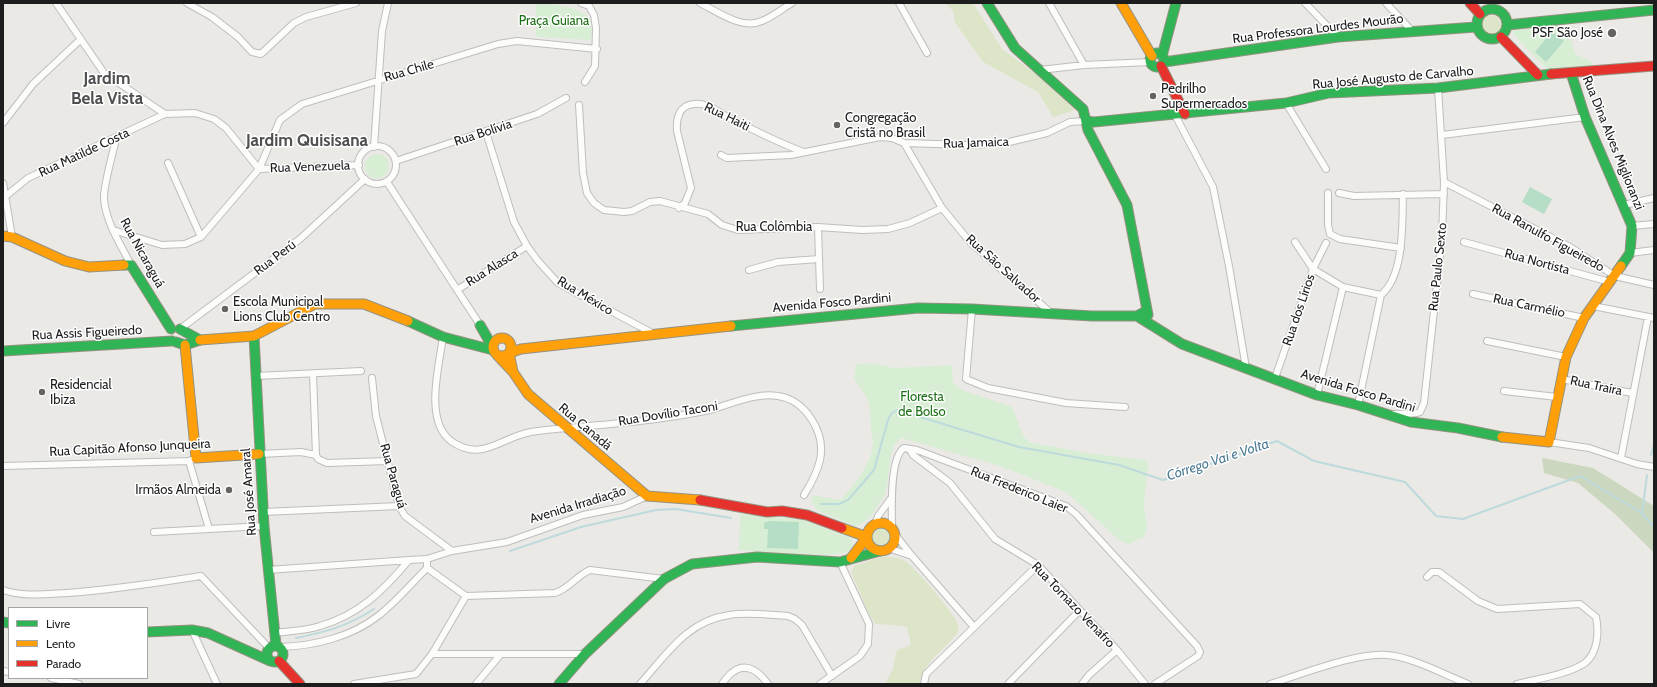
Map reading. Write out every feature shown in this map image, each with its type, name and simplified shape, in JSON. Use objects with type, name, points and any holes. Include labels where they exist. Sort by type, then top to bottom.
[{"type":"street","points":[[56,3],[104,73],[165,114]]},
{"type":"street","points":[[187,3],[212,17],[238,37],[252,52],[261,54],[294,23],[306,17],[356,3]]},
{"type":"street","points":[[374,147],[380,80],[382,31],[388,3]]},
{"type":"street","points":[[581,3],[589,6],[594,15],[597,49],[595,66],[585,82]]},
{"type":"street","points":[[700,3],[738,22],[748,24],[761,22],[792,3]]},
{"type":"street","points":[[899,3],[927,53]]},
{"type":"street","points":[[987,3],[1015,48],[1083,109],[1088,130],[1127,205],[1146,311],[1157,329]]},
{"type":"street","points":[[1049,3],[1084,65]]},
{"type":"street","points":[[1121,3],[1154,67],[1162,61],[1176,3]]},
{"type":"street","points":[[1305,3],[1338,37]]},
{"type":"street","points":[[1386,3],[1412,31]]},
{"type":"street","points":[[1470,3],[1480,14]]},
{"type":"street","points":[[1489,9],[1499,11],[1506,19],[1507,25],[1501,37],[1496,39],[1486,39],[1478,32],[1476,27],[1480,14],[1489,9]]},
{"type":"street","points":[[1507,25],[1654,10]]},
{"type":"street","name":"Rua Professora Lourdes Mourão","points":[[1151,59],[1156,54],[1162,61],[1338,37],[1476,27]]},
{"type":"street","points":[[1501,37],[1538,75]]},
{"type":"street","points":[[3,123],[33,84],[80,40]]},
{"type":"street","name":"Rua Chile","points":[[259,169],[280,120],[302,104],[498,44],[517,41],[597,49]]},
{"type":"street","points":[[1040,70],[1151,59]]},
{"type":"street","points":[[1162,61],[1186,114]]},
{"type":"street","name":"Rua José Augusto de Carvalho","points":[[1086,121],[1094,122],[1186,114],[1286,103],[1329,94],[1438,88],[1538,75],[1654,66]]},
{"type":"street","name":"Rua Dina Alves Miglioranzi","points":[[1549,442],[1566,357],[1584,318],[1630,253],[1632,226],[1585,117],[1571,73]]},
{"type":"street","name":"Rua Paulo Sexto","points":[[1388,415],[1396,412],[1415,414],[1420,412],[1424,404],[1442,237],[1444,194],[1442,136],[1438,88]]},
{"type":"street","name":"Rua Bolívia","points":[[396,161],[537,114],[566,98]]},
{"type":"street","points":[[1286,103],[1326,168]]},
{"type":"street","name":"Rua Haiti","points":[[679,208],[685,203],[691,188],[677,132],[677,122],[680,111],[686,106],[694,104],[707,105],[788,147],[804,152]]},
{"type":"street","name":"Rua Colômbia","points":[[579,105],[583,174],[587,193],[594,203],[604,210],[614,212],[632,211],[650,202],[660,201],[679,208],[708,214],[722,225],[738,230],[818,227],[862,230],[888,229],[910,223],[942,208]]},
{"type":"street","name":"Rua Venezuela","points":[[165,114],[195,113],[214,119],[226,128],[259,169],[358,165]]},
{"type":"street","name":"Rua Matilde Costa","points":[[5,196],[28,178],[165,114]]},
{"type":"street","points":[[1176,114],[1213,187],[1229,266],[1246,368]]},
{"type":"street","points":[[1442,136],[1585,117]]},
{"type":"street","name":"Rua Jamaica","points":[[721,155],[727,158],[791,155],[880,137],[892,138],[904,143],[968,145],[1005,143],[1047,133],[1070,122],[1086,121]]},
{"type":"street","name":"Rua México","points":[[486,132],[514,222],[527,246],[558,283],[655,335]]},
{"type":"street","name":"Rua Nicaraguá","points":[[116,138],[104,198],[107,214],[113,230],[131,265],[176,329]]},
{"type":"street","name":"Rua São Salvador","points":[[904,143],[942,208],[970,242],[1051,314]]},
{"type":"street","points":[[374,147],[385,148],[390,151],[396,161],[395,173],[387,182],[375,184],[365,179],[359,171],[358,165],[361,155],[365,151],[374,147]]},
{"type":"street","points":[[168,163],[201,237]]},
{"type":"street","points":[[113,230],[162,244],[185,244],[201,237],[259,169]]},
{"type":"street","name":"Rua Perú","points":[[176,329],[300,239],[365,179]]},
{"type":"street","points":[[387,182],[480,325],[494,350],[513,372]]},
{"type":"street","name":"Rua Ranulfo Figueiredo","points":[[1444,182],[1570,247],[1612,279],[1654,285]]},
{"type":"street","points":[[3,183],[8,236],[66,261],[89,267],[131,265]]},
{"type":"street","points":[[1328,193],[1328,225],[1330,234],[1340,239],[1401,248]]},
{"type":"street","points":[[1339,193],[1354,196],[1444,194]]},
{"type":"street","points":[[1358,405],[1382,295],[1387,290],[1394,276],[1401,248],[1403,194]]},
{"type":"street","points":[[1624,205],[1654,198]]},
{"type":"street","points":[[1632,226],[1654,224]]},
{"type":"street","points":[[818,227],[820,289]]},
{"type":"street","points":[[1295,242],[1313,269],[1343,287],[1382,295]]},
{"type":"street","name":"Rua Nortista","points":[[1464,242],[1612,279]]},
{"type":"street","name":"Rua dos Lírios","points":[[1275,378],[1313,269],[1326,243]]},
{"type":"street","name":"Rua Alasca","points":[[457,290],[527,246]]},
{"type":"street","points":[[1630,253],[1654,250]]},
{"type":"street","points":[[749,270],[778,262],[819,259]]},
{"type":"street","points":[[1317,395],[1343,287]]},
{"type":"street","name":"Rua Carmélio","points":[[1473,294],[1584,318]]},
{"type":"street","points":[[200,340],[176,329],[168,336],[174,341],[185,345],[200,340],[254,336],[314,304],[364,304],[375,307],[443,337],[494,350],[502,356],[509,353]]},
{"type":"street","points":[[1593,306],[1651,317],[1632,393],[1621,458]]},
{"type":"street","name":"Avenida Fosco Pardini","points":[[509,353],[521,349],[847,314],[918,308],[972,309],[1092,316],[1137,316],[1146,311]]},
{"type":"street","points":[[972,309],[966,379],[988,388],[1066,403],[1125,407]]},
{"type":"street","name":"Avenida Fosco Pardini","points":[[1137,316],[1182,344],[1317,395],[1358,405],[1411,422],[1458,428],[1489,436],[1589,448],[1637,464],[1654,467]]},
{"type":"street","points":[[480,325],[499,337],[505,338],[521,349]]},
{"type":"street","name":"Rua José Amaral","points":[[254,336],[259,454],[264,526],[275,632],[275,647]]},
{"type":"street","name":"Rua Dovílio Taconi","points":[[443,337],[434,407],[441,429],[450,440],[474,450],[484,449],[529,432],[705,411],[761,395],[777,395],[797,402],[805,410],[818,432],[820,458],[816,472],[804,495]]},
{"type":"street","points":[[494,350],[494,340],[499,337]]},
{"type":"street","name":"Rua Assis Figueiredo","points":[[3,351],[174,341]]},
{"type":"street","points":[[510,342],[511,348],[509,353],[513,372]]},
{"type":"street","points":[[1487,342],[1566,357]]},
{"type":"street","points":[[185,345],[193,459],[209,529]]},
{"type":"street","points":[[256,376],[362,371]]},
{"type":"street","name":"Rua Canadá","points":[[513,372],[528,394],[647,496]]},
{"type":"street","points":[[313,374],[316,455],[318,459],[327,463],[388,461]]},
{"type":"street","name":"Rua Paraguá","points":[[372,378],[376,416],[399,506],[405,516],[452,551]]},
{"type":"street","name":"Rua Traíra","points":[[1561,378],[1632,393]]},
{"type":"street","points":[[1504,391],[1557,397]]},
{"type":"street","points":[[559,684],[585,654],[664,578],[692,564],[757,557],[840,562],[884,550],[894,542],[892,497],[898,455],[904,448],[910,450]]},
{"type":"street","name":"Rua Frederico Laier","points":[[910,450],[917,450],[1066,506],[1076,514],[1197,646],[1200,652],[1198,656],[1155,684]]},
{"type":"street","name":"Rua Tomazo Venafro","points":[[910,450],[950,483],[995,539],[1038,565],[1117,650],[1145,684]]},
{"type":"street","points":[[259,454],[301,452],[316,455]]},
{"type":"street","name":"Rua Capitão Afonso Junqueira","points":[[3,466],[193,459],[259,454]]},
{"type":"street","name":"Avenida Irradiação","points":[[268,570],[427,559],[452,551],[508,542],[583,515],[623,507],[647,496],[710,501],[767,512],[782,511],[807,515],[855,532],[870,531]]},
{"type":"street","points":[[851,558],[892,497]]},
{"type":"street","points":[[263,512],[399,506]]},
{"type":"street","points":[[870,531],[886,524],[974,627]]},
{"type":"street","points":[[154,532],[264,526]]},
{"type":"street","points":[[870,531],[870,545],[884,550],[912,556]]},
{"type":"street","points":[[300,684],[266,654],[275,647],[297,646],[350,633],[379,615],[427,568],[427,559]]},
{"type":"street","points":[[275,632],[319,627],[354,612],[377,596],[410,560]]},
{"type":"street","points":[[820,684],[860,656],[868,644],[869,624],[840,562]]},
{"type":"street","points":[[924,684],[926,674],[1038,565]]},
{"type":"street","points":[[427,568],[466,596],[555,593],[563,591],[583,573],[590,570],[664,578]]},
{"type":"street","points":[[1427,577],[1432,572],[1440,572],[1478,601],[1498,609],[1580,604],[1586,607],[1596,617],[1599,630],[1595,648],[1586,662],[1565,671],[1517,684]]},
{"type":"street","points":[[3,590],[29,594],[87,592],[125,588],[201,576],[283,654],[275,661]]},
{"type":"street","points":[[354,684],[416,674],[432,654],[466,596]]},
{"type":"street","points":[[1008,684],[1080,610]]},
{"type":"street","points":[[640,684],[695,626],[709,619],[731,614],[788,616],[795,619],[802,625],[832,676]]},
{"type":"street","points":[[148,632],[192,630],[208,633],[275,661]]},
{"type":"street","points":[[192,630],[217,684]]},
{"type":"street","points":[[1082,684],[1089,675],[1117,650]]},
{"type":"street","points":[[432,654],[585,654]]},
{"type":"street","points":[[476,684],[500,655]]},
{"type":"street","points":[[1270,684],[1356,658],[1387,655],[1408,660],[1468,684]]},
{"type":"street","points":[[722,684],[733,672],[740,669],[760,672],[768,684]]},
{"type":"street","points":[[56,679],[79,684]]},
{"type":"green space","name":"Praça Guiana","points":[[536,3],[565,6],[585,14],[591,23],[591,40],[539,37],[536,35]]},
{"type":"green space","points":[[945,3],[973,3],[1002,49],[1036,74],[1075,110],[1053,117],[1038,92],[983,62],[954,21],[954,12]]},
{"type":"green space","points":[[1491,15],[1498,18],[1501,25],[1498,32],[1491,35],[1484,32],[1481,25],[1484,18]]},
{"type":"green space","points":[[1559,25],[1561,31],[1572,41],[1575,54],[1592,62],[1592,66],[1548,70],[1513,34],[1514,30],[1517,29]]},
{"type":"green space","points":[[1552,31],[1564,41],[1546,62],[1535,52]]},
{"type":"green space","points":[[377,154],[385,158],[389,166],[385,174],[377,178],[369,174],[365,166],[369,158]]},
{"type":"green space","points":[[1530,187],[1552,199],[1544,214],[1522,202]]},
{"type":"green space","name":"Floresta de Bolso","points":[[874,363],[894,368],[952,365],[953,383],[962,390],[1012,407],[1024,437],[1029,442],[1086,453],[1146,460],[1148,465],[1144,505],[1147,527],[1144,537],[1129,544],[1119,540],[1066,492],[1000,466],[901,438],[896,443],[893,450],[884,496],[867,520],[855,526],[818,511],[811,501],[812,495],[841,500],[861,474],[869,460],[873,442],[869,406],[866,397],[854,378],[856,364]]},
{"type":"green space","points":[[1542,458],[1593,468],[1654,506],[1654,553],[1615,514],[1578,483],[1544,473]]},
{"type":"green space","points":[[740,514],[803,520],[850,538],[853,544],[848,551],[840,554],[827,555],[796,555],[739,550]]},
{"type":"green space","points":[[769,521],[799,522],[798,549],[767,548],[768,529],[764,529],[764,523]]},
{"type":"green space","points":[[881,527],[888,530],[891,537],[888,544],[881,547],[874,544],[871,537],[874,530]]},
{"type":"green space","points":[[881,557],[899,558],[910,565],[943,601],[958,625],[957,634],[928,664],[921,678],[921,684],[885,684],[893,669],[896,652],[899,649],[907,647],[911,644],[907,627],[875,624],[869,614],[851,572],[854,566]]},
{"type":"waterway","name":"Córrego Vai e Volta","points":[[821,504],[839,504],[848,500],[874,470],[888,420],[891,414],[897,410],[1019,447],[1119,465],[1163,480],[1277,441],[1314,461],[1405,482],[1436,516],[1463,519],[1580,476],[1642,513],[1654,527]]},
{"type":"waterway","name":"Córrego Vai e Volta","points":[[1651,455],[1654,445]]},
{"type":"waterway","name":"Córrego Vai e Volta","points":[[1642,513],[1647,475]]},
{"type":"waterway","points":[[510,551],[581,527],[656,510],[676,509],[731,518]]},
{"type":"waterway","points":[[296,638],[336,628],[355,620],[374,609]]},
{"type":"traffic: fast","points":[[987,3],[1015,48],[1083,109],[1088,130],[1127,205],[1148,315]]},
{"type":"traffic: fast","points":[[1162,56],[1176,3]]},
{"type":"traffic: fast","points":[[1492,9],[1503,13],[1507,24],[1503,35],[1492,39],[1481,35],[1477,24],[1481,13],[1492,9]]},
{"type":"traffic: fast","points":[[1507,25],[1654,10]]},
{"type":"traffic: fast","points":[[1164,62],[1338,37],[1476,27]]},
{"type":"traffic: fast","points":[[1157,53],[1162,55],[1164,60],[1162,65],[1157,67],[1152,65],[1150,60],[1152,55],[1157,53]]},
{"type":"traffic: fast","points":[[1571,73],[1585,117],[1632,226],[1630,253],[1621,266]]},
{"type":"traffic: fast","points":[[1086,121],[1094,122],[1286,103],[1329,93],[1438,88],[1551,74]]},
{"type":"traffic: fast","points":[[124,265],[131,265],[171,329]]},
{"type":"traffic: fast","points":[[731,326],[918,308],[972,309],[1092,316],[1137,316],[1146,311]]},
{"type":"traffic: fast","points":[[1137,316],[1182,344],[1317,395],[1358,405],[1411,422],[1458,428],[1502,437]]},
{"type":"traffic: fast","points":[[408,321],[443,337],[493,350]]},
{"type":"traffic: fast","points":[[480,325],[492,346]]},
{"type":"traffic: fast","points":[[176,342],[185,345],[200,340],[180,329]]},
{"type":"traffic: fast","points":[[254,336],[264,526],[276,645]]},
{"type":"traffic: fast","points":[[3,351],[172,341]]},
{"type":"traffic: fast","points":[[559,684],[585,654],[664,579],[692,564],[757,557],[840,562],[880,551]]},
{"type":"traffic: fast","points":[[3,622],[8,623]]},
{"type":"traffic: fast","points":[[148,632],[192,630],[208,633],[270,661]]},
{"type":"traffic: fast","points":[[272,646],[278,646],[283,651],[283,654],[281,660],[278,662],[272,662],[267,657],[267,651],[272,646]]},
{"type":"traffic: slow","points":[[1121,3],[1152,56]]},
{"type":"traffic: slow","points":[[3,236],[12,237],[65,261],[89,267],[124,265]]},
{"type":"traffic: slow","points":[[1502,437],[1549,442],[1566,357],[1584,318],[1621,266]]},
{"type":"traffic: slow","points":[[200,340],[254,336],[315,304],[364,304],[408,321]]},
{"type":"traffic: slow","points":[[513,372],[509,353],[521,349],[731,326]]},
{"type":"traffic: slow","points":[[498,338],[506,338],[511,343],[511,347],[509,354],[506,356],[498,356],[493,351],[493,343],[498,338]]},
{"type":"traffic: slow","points":[[185,345],[196,458],[259,454]]},
{"type":"traffic: slow","points":[[497,355],[513,372],[528,394],[647,496],[700,500]]},
{"type":"traffic: slow","points":[[881,523],[891,527],[895,537],[891,547],[881,551],[871,547],[867,537],[871,527],[881,523]]},
{"type":"traffic: slow","points":[[842,528],[867,537],[851,558]]},
{"type":"traffic: jam","points":[[1470,3],[1480,14]]},
{"type":"traffic: jam","points":[[1501,37],[1538,75]]},
{"type":"traffic: jam","points":[[1161,66],[1185,114]]},
{"type":"traffic: jam","points":[[1551,74],[1654,66]]},
{"type":"traffic: jam","points":[[700,500],[767,512],[782,511],[807,515],[842,528]]},
{"type":"traffic: jam","points":[[279,661],[300,684]]},
{"type":"place","name":"PSF São José","points":[[1612,33]]},
{"type":"place","name":"Pedrilho Supermercados","points":[[1153,96]]},
{"type":"place","name":"Congregação Cristã no Brasil","points":[[837,125]]},
{"type":"place","name":"Escola Municipal Lions Club Centro","points":[[225,309]]},
{"type":"place","name":"Residencial Ibiza","points":[[42,392]]},
{"type":"place","name":"Irmãos Almeida","points":[[229,490]]},
{"type":"district","name":"Jardim Bela Vista","points":[[107,89]]},
{"type":"district","name":"Jardim Quisisana","points":[[307,141]]}]
